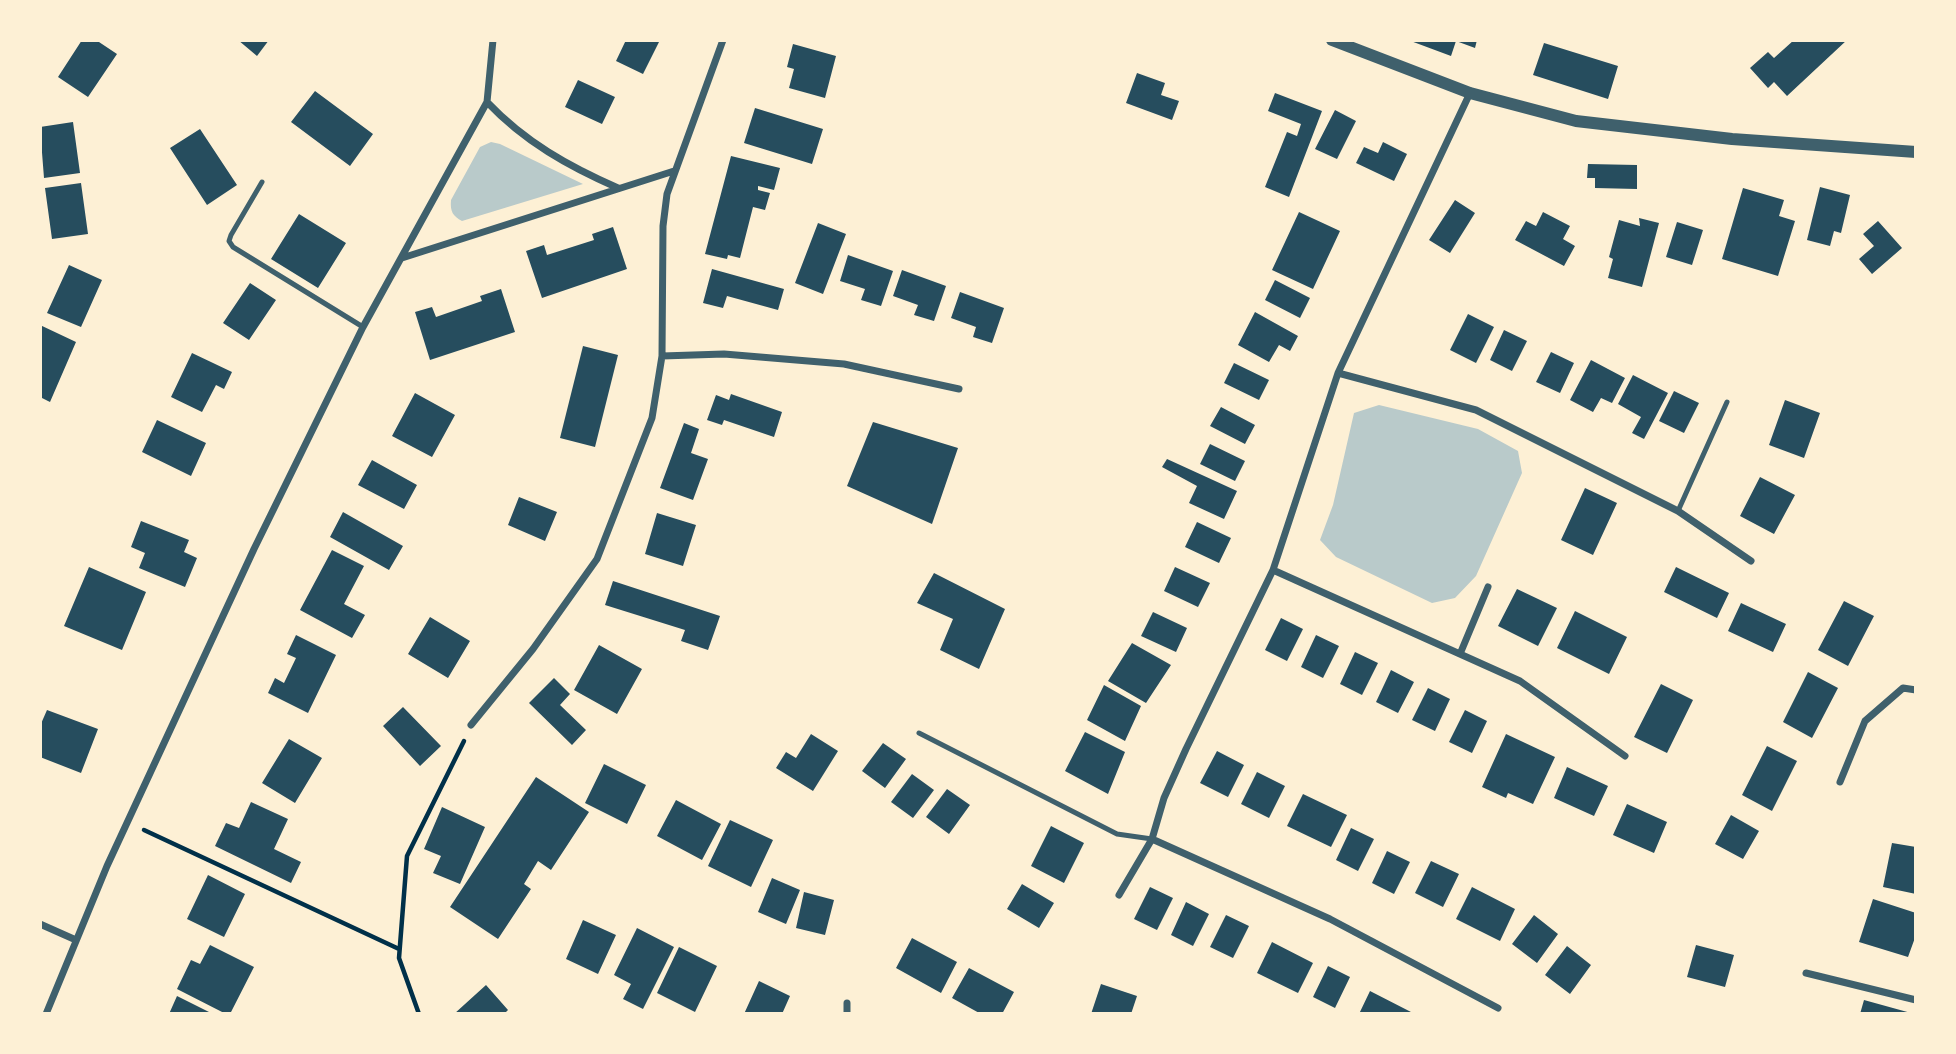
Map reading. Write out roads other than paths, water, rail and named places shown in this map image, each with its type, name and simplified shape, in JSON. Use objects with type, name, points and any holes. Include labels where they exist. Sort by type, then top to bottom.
[{"type":"street","points":[[46,1014],[127,822],[254,549],[363,327],[486,102],[493,40]]},
{"type":"street","points":[[471,725],[533,649],[597,559],[652,418],[663,356],[663,226],[667,194],[723,40]]},
{"type":"street","points":[[1332,40],[1470,93],[1576,121],[1732,139],[1916,152]]},
{"type":"street","points":[[1119,895],[1152,839],[1164,798],[1186,749],[1273,570],[1338,373],[1470,93]]},
{"type":"street","points":[[486,102],[511,128],[542,149],[619,188]]},
{"type":"street","points":[[402,258],[674,171]]},
{"type":"street","points":[[663,356],[724,354],[844,364],[959,389]]},
{"type":"street","points":[[1338,373],[1476,410],[1678,511],[1751,561]]},
{"type":"street","points":[[1273,570],[1520,681],[1625,756]]},
{"type":"street","points":[[1460,654],[1488,587]]},
{"type":"street","points":[[1840,782],[1865,721],[1903,688],[1916,690]]},
{"type":"street","points":[[1152,839],[1331,919],[1498,1008]]},
{"type":"street","points":[[40,924],[76,940]]},
{"type":"street","points":[[1806,973],[1916,1000]]},
{"type":"street","points":[[847,1003],[847,1014]]},
{"type":"lane","points":[[262,182],[231,235],[229,241],[233,247],[363,327]]},
{"type":"lane","points":[[1678,511],[1727,402]]},
{"type":"lane","points":[[919,733],[1117,834],[1152,839]]}]
